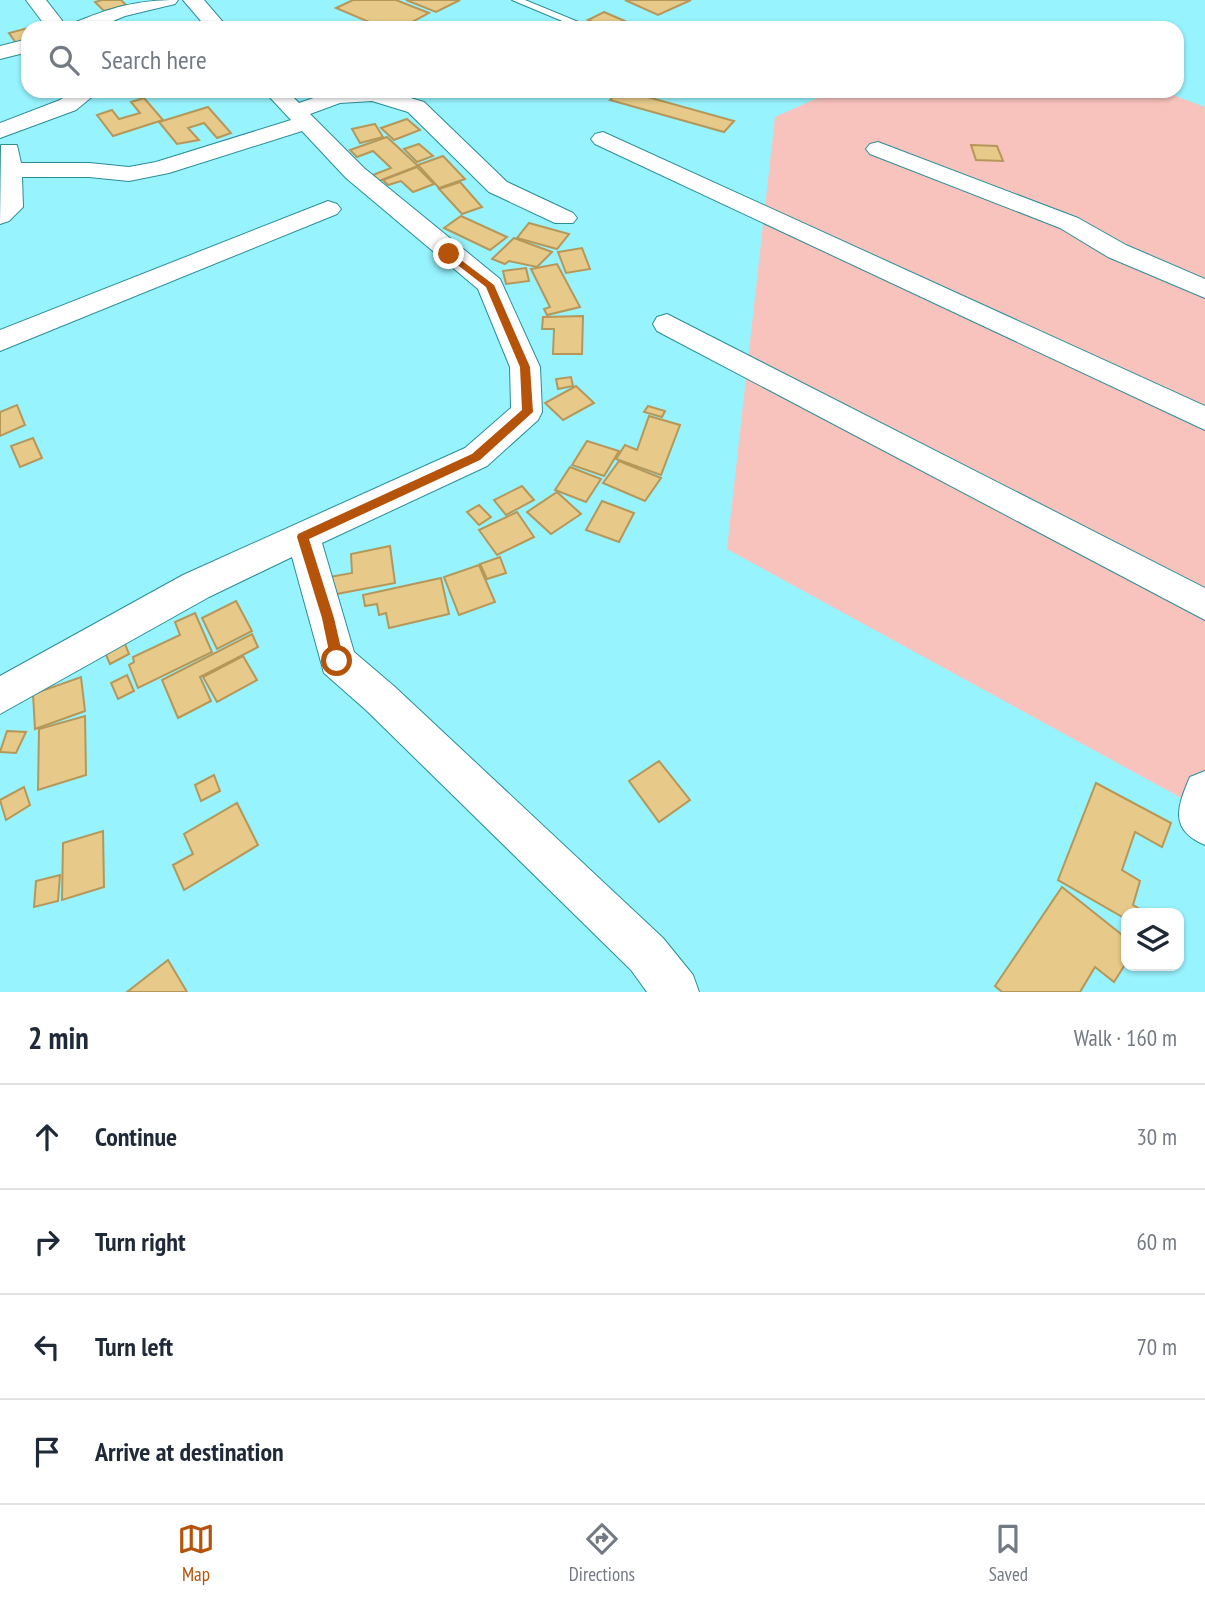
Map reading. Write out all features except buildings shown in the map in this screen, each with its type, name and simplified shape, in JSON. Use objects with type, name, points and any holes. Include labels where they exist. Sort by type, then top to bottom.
[{"type":"street","points":[[36,0],[52,21]]},
{"type":"street","points":[[95,21],[119,11],[168,0]]},
{"type":"street","points":[[193,0],[212,21]]},
{"type":"street","points":[[0,53],[21,48]]},
{"type":"street","points":[[0,216],[10,207],[12,170],[3,130],[68,105],[78,98]]},
{"type":"street","points":[[12,170],[89,170],[129,174],[160,168],[291,109],[333,98]]},
{"type":"street","points":[[386,98],[416,107],[498,187],[564,218]]},
{"type":"street","points":[[0,696],[197,586],[476,457],[527,412],[525,367],[490,285],[355,173],[291,109]]},
{"type":"street","points":[[603,139],[1205,419]]},
{"type":"street","points":[[878,149],[1069,223],[1117,251],[1205,289]]},
{"type":"street","points":[[0,341],[328,209]]},
{"type":"street","points":[[667,324],[1205,605]]},
{"type":"street","points":[[303,537],[328,618],[337,661],[381,699],[647,954],[676,992]]},
{"type":"street","points":[[1205,791],[1199,819],[1205,824]]},
{"type":"lane","points":[[517,0],[570,21]]},
{"type":"shaded area","points":[[817,98],[1181,98],[1205,107],[1205,811],[727,549],[775,117]]},
{"type":"route","points":[[337,661],[328,618],[303,537],[476,457],[527,412],[525,367],[490,285],[449,254]]}]
